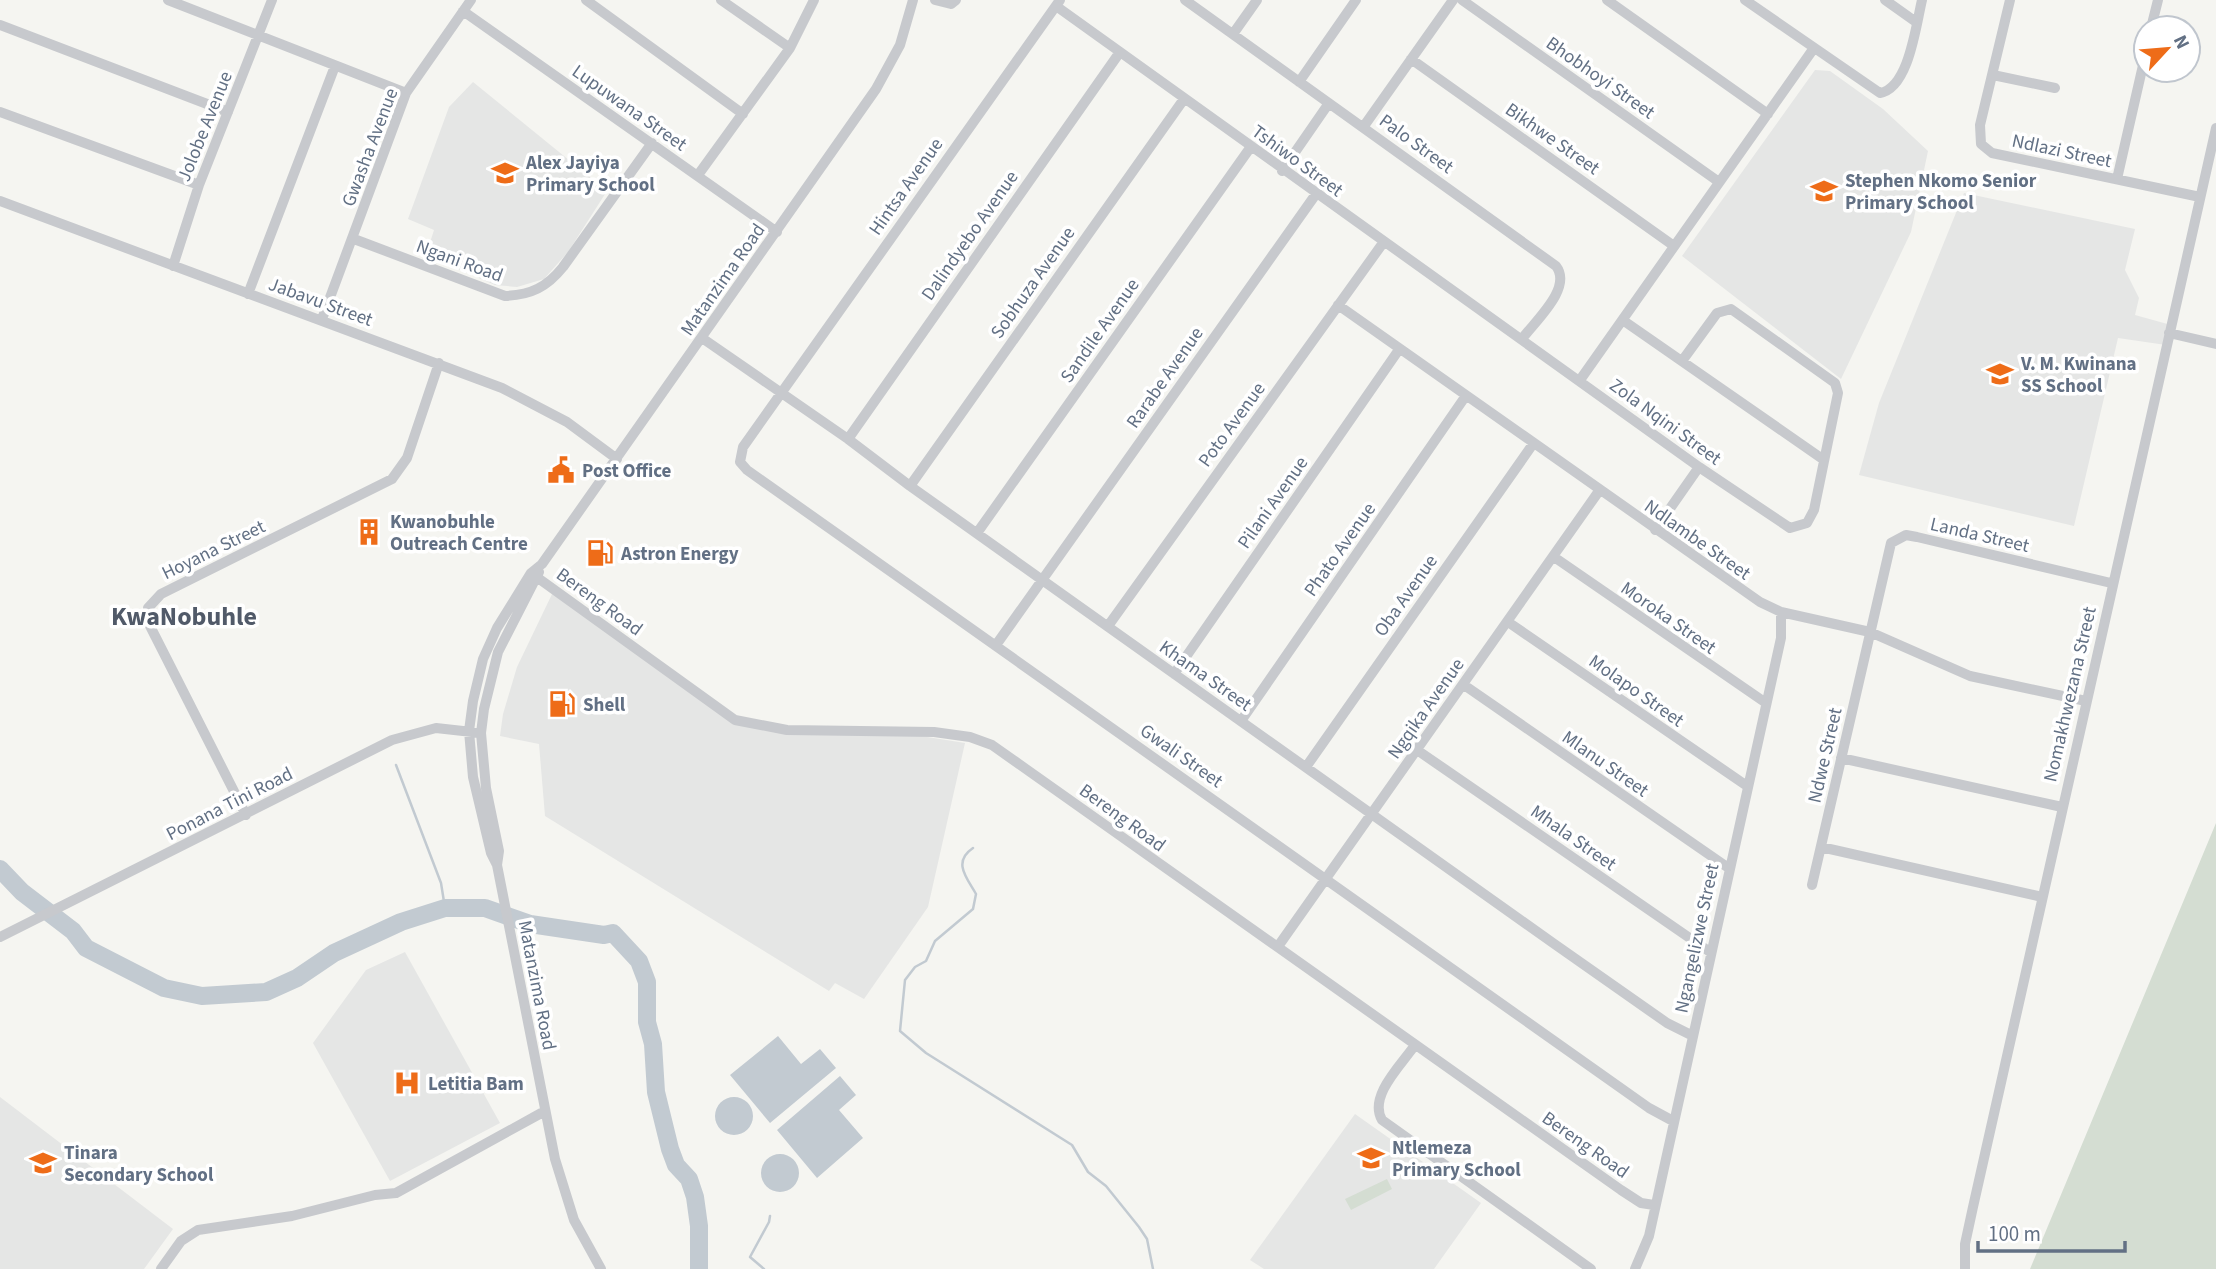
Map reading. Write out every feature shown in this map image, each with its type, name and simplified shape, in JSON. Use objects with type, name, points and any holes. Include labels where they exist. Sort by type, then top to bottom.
[{"type":"street","points":[[168,0],[406,93]]},
{"type":"street","name":"Jolobe Avenue","points":[[173,265],[199,185],[272,0]]},
{"type":"street","name":"Gwasha Avenue","points":[[322,319],[354,239],[406,93],[471,0]]},
{"type":"street","points":[[586,0],[743,114]]},
{"type":"street","points":[[721,0],[790,48]]},
{"type":"street","points":[[698,175],[790,48],[814,0]]},
{"type":"street","name":"Matanzima Road","points":[[601,1269],[585,1242],[566,1196],[545,1111],[497,865],[491,853],[476,796],[469,731],[486,651],[536,573],[777,232],[888,68],[900,45],[913,0]]},
{"type":"street","points":[[935,0],[951,4],[956,0]]},
{"type":"street","name":"Palo Street","points":[[1185,0],[1364,126],[1560,271],[1560,288],[1522,339]]},
{"type":"street","points":[[1233,34],[1257,0]]},
{"type":"street","points":[[1299,82],[1356,0]]},
{"type":"street","points":[[1364,126],[1453,0]]},
{"type":"street","name":"Bhobhoyi Street","points":[[1462,0],[1719,182]]},
{"type":"street","points":[[1607,0],[1768,114]]},
{"type":"street","points":[[1745,0],[1877,92],[1894,88],[1902,78],[1922,0]]},
{"type":"street","points":[[1885,0],[1916,22]]},
{"type":"street","name":"Ndlazi Street","points":[[2010,0],[1980,125],[1979,140],[1985,148],[1992,153],[2200,197]]},
{"type":"street","name":"Tshiwo Street","points":[[1058,3],[1250,148],[1522,339]]},
{"type":"street","name":"Hintsa Avenue","points":[[780,393],[1058,3]]},
{"type":"street","name":"Lupuwana Street","points":[[463,11],[777,232]]},
{"type":"street","points":[[0,25],[228,112]]},
{"type":"street","points":[[1580,380],[1814,48]]},
{"type":"street","name":"Dalindyebo Avenue","points":[[848,439],[1120,52]]},
{"type":"street","name":"Bikhwe Street","points":[[1411,59],[1674,246]]},
{"type":"street","points":[[248,294],[335,66]]},
{"type":"street","points":[[1993,75],[2055,88]]},
{"type":"street","points":[[2116,179],[2138,84]]},
{"type":"street","name":"Sobhuza Avenue","points":[[910,486],[1184,99]]},
{"type":"street","points":[[1282,171],[1329,103]]},
{"type":"street","points":[[0,112],[199,185]]},
{"type":"street","name":"Nomakhwezana Street","points":[[1965,1269],[1965,1244],[1973,1207],[2111,583],[2216,128]]},
{"type":"street","name":"Ngani Road","points":[[354,239],[506,296],[532,293],[554,278],[563,267],[652,143]]},
{"type":"street","name":"Sandile Avenue","points":[[976,533],[1250,148]]},
{"type":"street","name":"Rarabe Avenue","points":[[996,645],[1315,194]]},
{"type":"street","name":"Jabavu Street","points":[[0,201],[439,363],[544,409],[617,459]]},
{"type":"street","name":"Poto Avenue","points":[[1108,626],[1383,243]]},
{"type":"street","name":"Ndlambe Street","points":[[1338,305],[1398,351],[1747,595],[1781,612],[1870,632],[1970,676],[2086,701]]},
{"type":"street","points":[[1624,321],[1682,362],[1824,460],[1839,393],[1835,383],[1735,310],[1727,309],[1717,313],[1682,362]]},
{"type":"street","points":[[2169,333],[2216,344]]},
{"type":"street","name":"Khama Street","points":[[702,338],[848,439],[910,486],[1667,1023],[1693,1036]]},
{"type":"street","name":"Zola Nqini Street","points":[[1522,339],[1699,467],[1790,528],[1802,527],[1811,517],[1824,460]]},
{"type":"street","name":"Pilani Avenue","points":[[1174,674],[1398,351]]},
{"type":"street","name":"Hoyana Street","points":[[246,815],[150,626],[148,608],[161,593],[392,479],[407,458],[439,363]]},
{"type":"street","name":"Gwali Street","points":[[780,393],[739,453],[743,466],[1650,1108],[1674,1121]]},
{"type":"street","name":"Phato Avenue","points":[[1241,721],[1465,397]]},
{"type":"street","name":"Oba Avenue","points":[[1307,767],[1533,444]]},
{"type":"street","points":[[1655,530],[1699,467]]},
{"type":"street","name":"Ngqika Avenue","points":[[1279,945],[1599,491]]},
{"type":"street","name":"Landa Street","points":[[1870,632],[1886,553],[1891,543],[1906,536],[2111,583]]},
{"type":"street","name":"Moroka Street","points":[[1554,557],[1766,703]]},
{"type":"street","name":"Matanzima Road","points":[[497,865],[499,851],[486,788],[481,733],[498,652],[536,573]]},
{"type":"street","name":"Bereng Road","points":[[536,573],[735,720],[788,730],[934,732],[970,737],[992,745],[1151,859],[1279,945],[1620,1190],[1641,1203],[1654,1205]]},
{"type":"street","name":"Ngangelizwe Street","points":[[1635,1269],[1644,1251],[1782,638],[1781,612]]},
{"type":"street","name":"Molapo Street","points":[[1508,622],[1747,786]]},
{"type":"street","name":"Ndwe Street","points":[[1812,885],[1870,632]]},
{"type":"street","name":"Mlanu Street","points":[[1464,685],[1730,869]]},
{"type":"street","name":"Ponana Tini Road","points":[[0,937],[392,740],[436,728],[481,733]]},
{"type":"street","name":"Mhala Street","points":[[1417,750],[1710,953]]},
{"type":"street","points":[[1841,758],[2062,807]]},
{"type":"street","points":[[1821,847],[2042,897]]},
{"type":"street","points":[[1415,1045],[1379,1097],[1377,1108],[1382,1120],[1486,1197],[1591,1269]]},
{"type":"street","points":[[161,1269],[181,1241],[198,1230],[292,1216],[375,1195],[396,1193],[545,1111]]},
{"type":"shaded area","name":"Stephen Nkomo Senior Primary School","points":[[1815,70],[1830,71],[1883,109],[1928,151],[1911,232],[1841,379],[1682,256]]},
{"type":"shaded area","name":"Alex Jayiya Primary School","points":[[473,82],[607,191],[568,252],[544,279],[517,287],[495,285],[426,255],[434,230],[408,219],[449,107]]},
{"type":"shaded area","name":"V. M. Kwinana SS School","points":[[1964,193],[2135,229],[2125,270],[2139,298],[2135,315],[2171,325],[2166,345],[2118,338],[2074,526],[1859,475],[1879,403]]},
{"type":"shaded area","points":[[553,592],[736,724],[784,733],[921,736],[965,743],[928,907],[864,999],[835,983],[829,991],[545,816],[539,744],[500,736],[503,714],[517,667]]},
{"type":"shaded area","points":[[2216,823],[2216,1269],[2030,1269]]},
{"type":"shaded area","name":"Letitia Bam","points":[[405,952],[500,1123],[390,1181],[313,1043],[366,970]]},
{"type":"shaded area","points":[[778,1036],[801,1064],[820,1049],[836,1068],[770,1123],[730,1075]]},
{"type":"shaded area","points":[[840,1076],[856,1095],[839,1110],[863,1138],[817,1178],[777,1130]]},
{"type":"shaded area","name":"Tinara Secondary School","points":[[0,1097],[173,1229],[144,1269],[0,1269]]},
{"type":"shaded area","points":[[734,1097],[747,1103],[753,1116],[747,1129],[734,1135],[721,1129],[715,1116],[721,1103]]},
{"type":"shaded area","name":"Ntlemeza Primary School","points":[[1355,1114],[1481,1203],[1434,1269],[1264,1269],[1250,1260]]},
{"type":"shaded area","points":[[780,1154],[793,1160],[799,1173],[793,1186],[780,1192],[767,1186],[761,1173],[767,1160]]},
{"type":"shaded area","points":[[1387,1179],[1392,1189],[1351,1210],[1345,1199]]},
{"type":"waterway","points":[[396,765],[441,883],[445,908]]},
{"type":"waterway","points":[[973,848],[967,853],[962,864],[976,894],[973,909],[935,941],[926,961],[915,967],[905,980],[900,1031],[926,1053],[1072,1145],[1088,1172],[1106,1186],[1147,1239],[1153,1269]]},
{"type":"waterway","points":[[0,869],[22,892],[73,931],[86,948],[164,988],[202,996],[266,992],[297,978],[334,953],[401,922],[445,908],[485,908],[530,924],[604,935],[613,933],[639,961],[647,982],[647,1022],[653,1044],[656,1092],[670,1149],[676,1165],[689,1179],[695,1197],[699,1226],[699,1269]]},
{"type":"waterway","points":[[764,1269],[750,1257],[770,1216]]},
{"type":"place","name":"Alex Jayiya Primary School","points":[[505,173]]},
{"type":"place","name":"Stephen Nkomo Senior Primary School","points":[[1824,191]]},
{"type":"place","name":"V. M. Kwinana SS School","points":[[2000,374]]},
{"type":"place","name":"Post Office","points":[[561,470]]},
{"type":"place","name":"Kwanobuhle Outreach Centre","points":[[369,532]]},
{"type":"place","name":"Astron Energy","points":[[600,553]]},
{"type":"place","name":"Shell","points":[[562,704]]},
{"type":"place","name":"Letitia Bam","points":[[407,1083]]},
{"type":"place","name":"Ntlemeza Primary School","points":[[1371,1158]]},
{"type":"place","name":"Tinara Secondary School","points":[[43,1163]]},
{"type":"district","name":"KwaNobuhle","points":[[184,616]]}]
